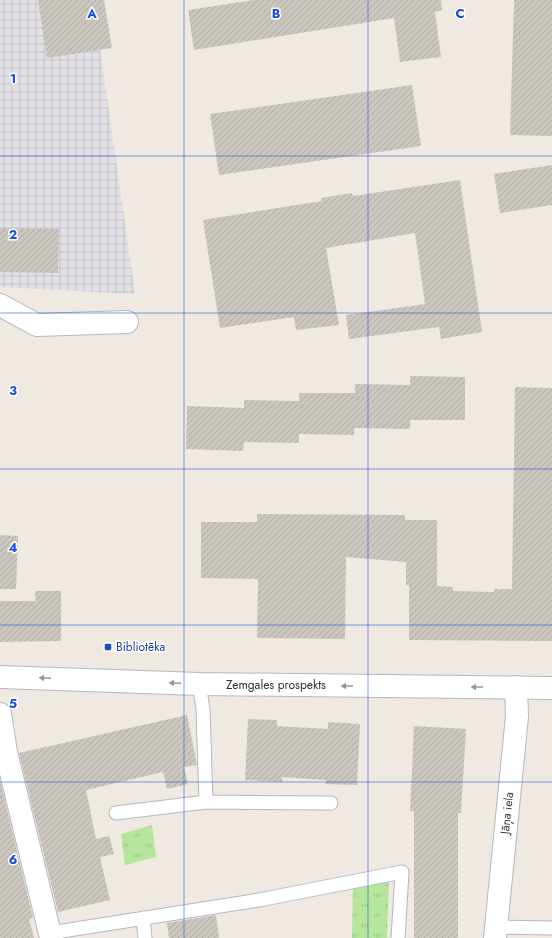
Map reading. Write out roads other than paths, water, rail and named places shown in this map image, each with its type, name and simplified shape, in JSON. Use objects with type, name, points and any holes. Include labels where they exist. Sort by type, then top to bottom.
[{"type":"street","points":[[0,305],[36,325],[127,322]]},
{"type":"street","name":"Zemgales prospekts","points":[[0,677],[199,684],[552,688]]},
{"type":"street","name":"Jāņa iela","points":[[496,932],[516,716],[516,687]]},
{"type":"street","points":[[0,714],[6,752],[50,936]]},
{"type":"lane","points":[[199,684],[203,709],[206,802]]},
{"type":"lane","points":[[116,813],[206,802],[330,803]]},
{"type":"lane","points":[[50,936],[142,918],[259,900],[402,872],[398,938]]},
{"type":"lane","points":[[142,918],[145,938]]},
{"type":"lane","points":[[496,932],[552,928]]},
{"type":"place","name":"Bibliotēka","points":[[108,647]]}]
